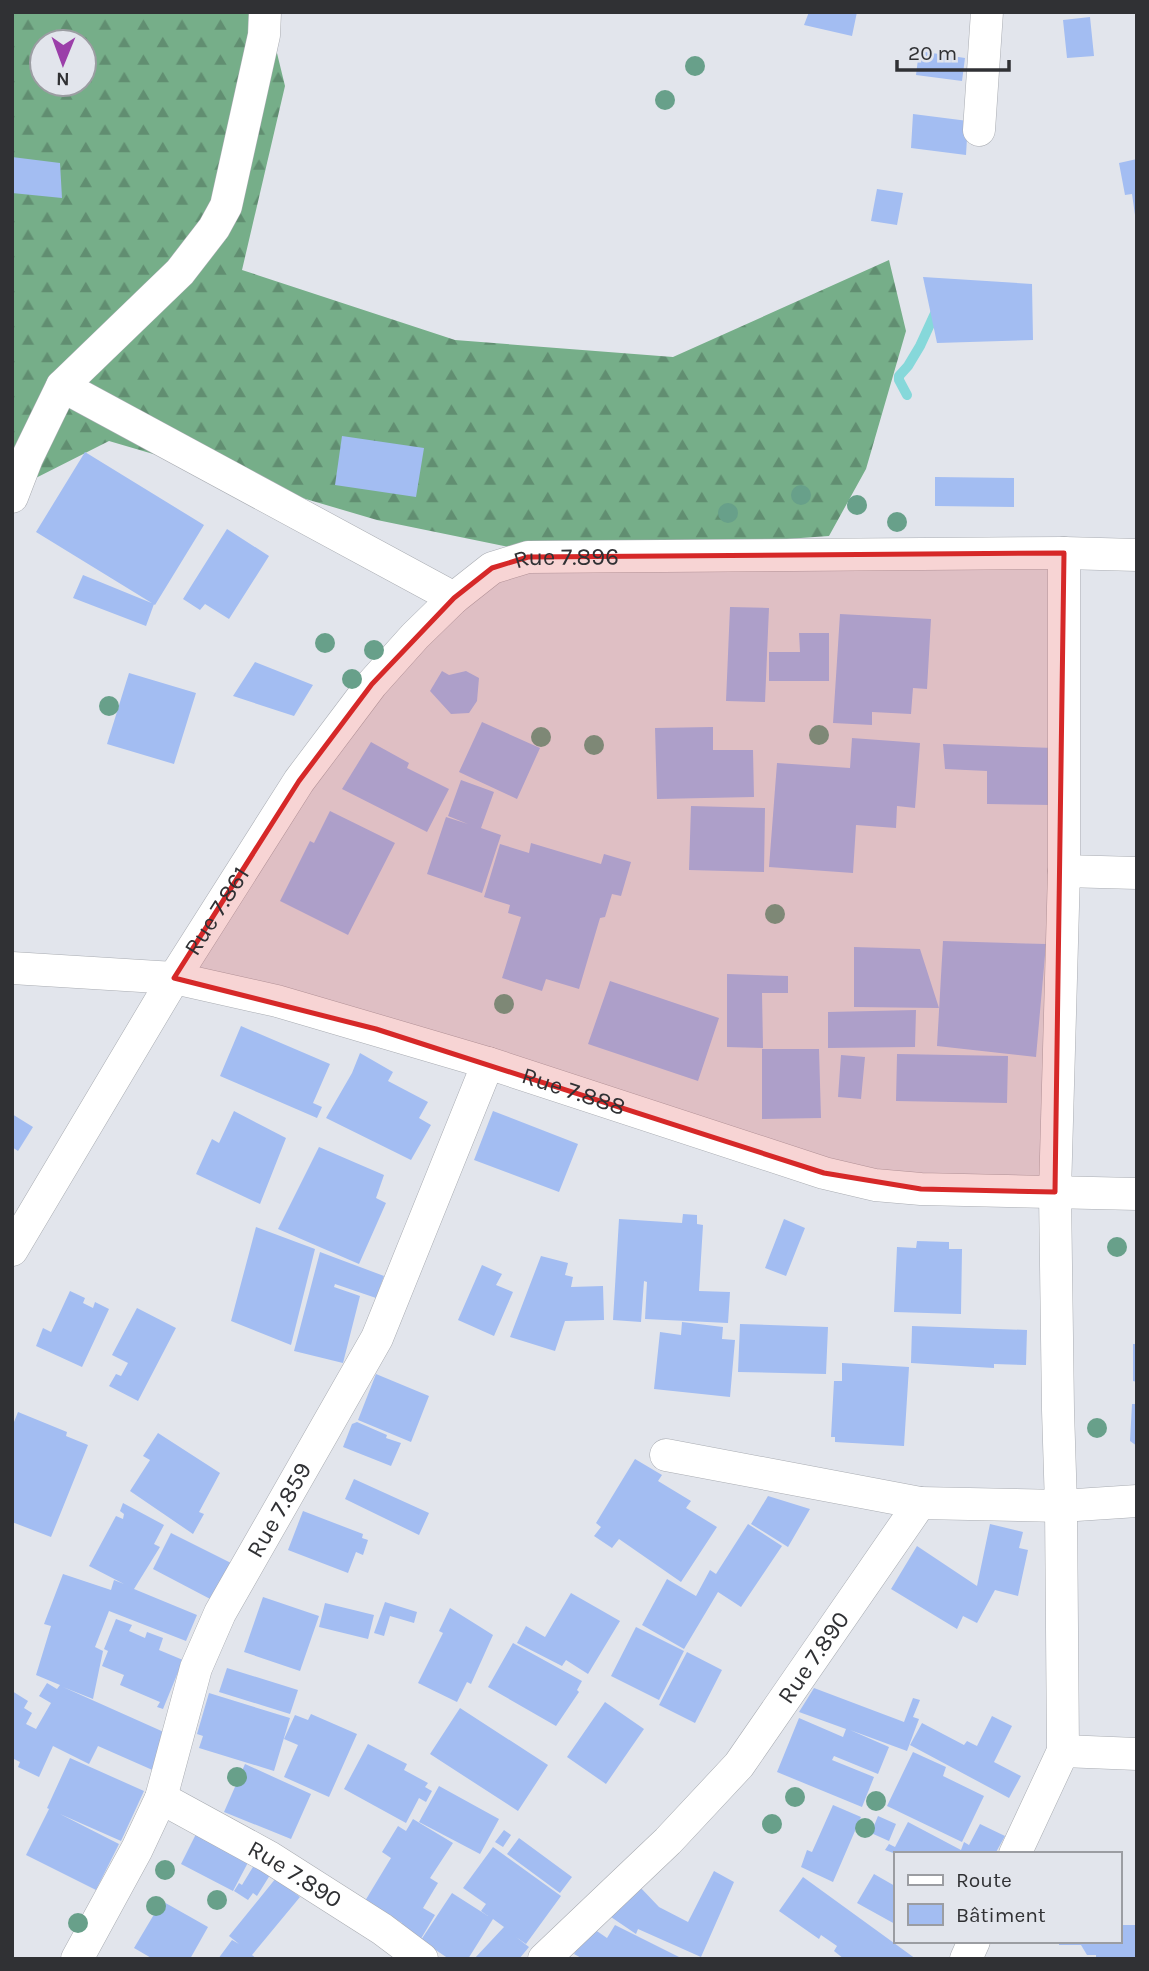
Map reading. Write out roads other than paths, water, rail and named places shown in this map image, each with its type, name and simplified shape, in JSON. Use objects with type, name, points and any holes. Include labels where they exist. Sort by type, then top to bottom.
[{"type":"street","points":[[12,497],[27,458],[62,386],[180,272],[214,228],[226,206],[264,35],[265,12]]},
{"type":"street","points":[[979,130],[987,12]]},
{"type":"street","points":[[62,386],[454,598]]},
{"type":"street","points":[[1016,1852],[1063,1751],[1062,1506],[1055,1192],[1064,871],[1065,553]]},
{"type":"street","name":"Rue 7.896","points":[[454,598],[492,568],[528,557],[1065,553],[1137,555]]},
{"type":"street","name":"Rue 7.861","points":[[12,1250],[174,978],[299,781],[372,684],[454,598]]},
{"type":"street","points":[[1064,871],[1137,873]]},
{"type":"street","name":"Rue 7.888","points":[[12,968],[174,978],[277,1001],[488,1063],[824,1174],[875,1185],[920,1189],[1137,1194]]},
{"type":"street","name":"Rue 7.859","points":[[78,1959],[161,1798],[196,1668],[219,1613],[377,1338],[488,1063]]},
{"type":"street","points":[[666,1455],[920,1503],[1062,1506],[1137,1501]]},
{"type":"street","name":"Rue 7.890","points":[[544,1959],[668,1841],[739,1765],[920,1503]]},
{"type":"street","points":[[1063,1751],[1137,1754]]},
{"type":"street","name":"Rue 7.890","points":[[161,1798],[269,1857],[382,1929],[422,1959]]},
{"type":"street","points":[[966,1959],[973,1943]]},
{"type":"waterway","points":[[907,395],[899,376],[920,346],[937,309]]}]
